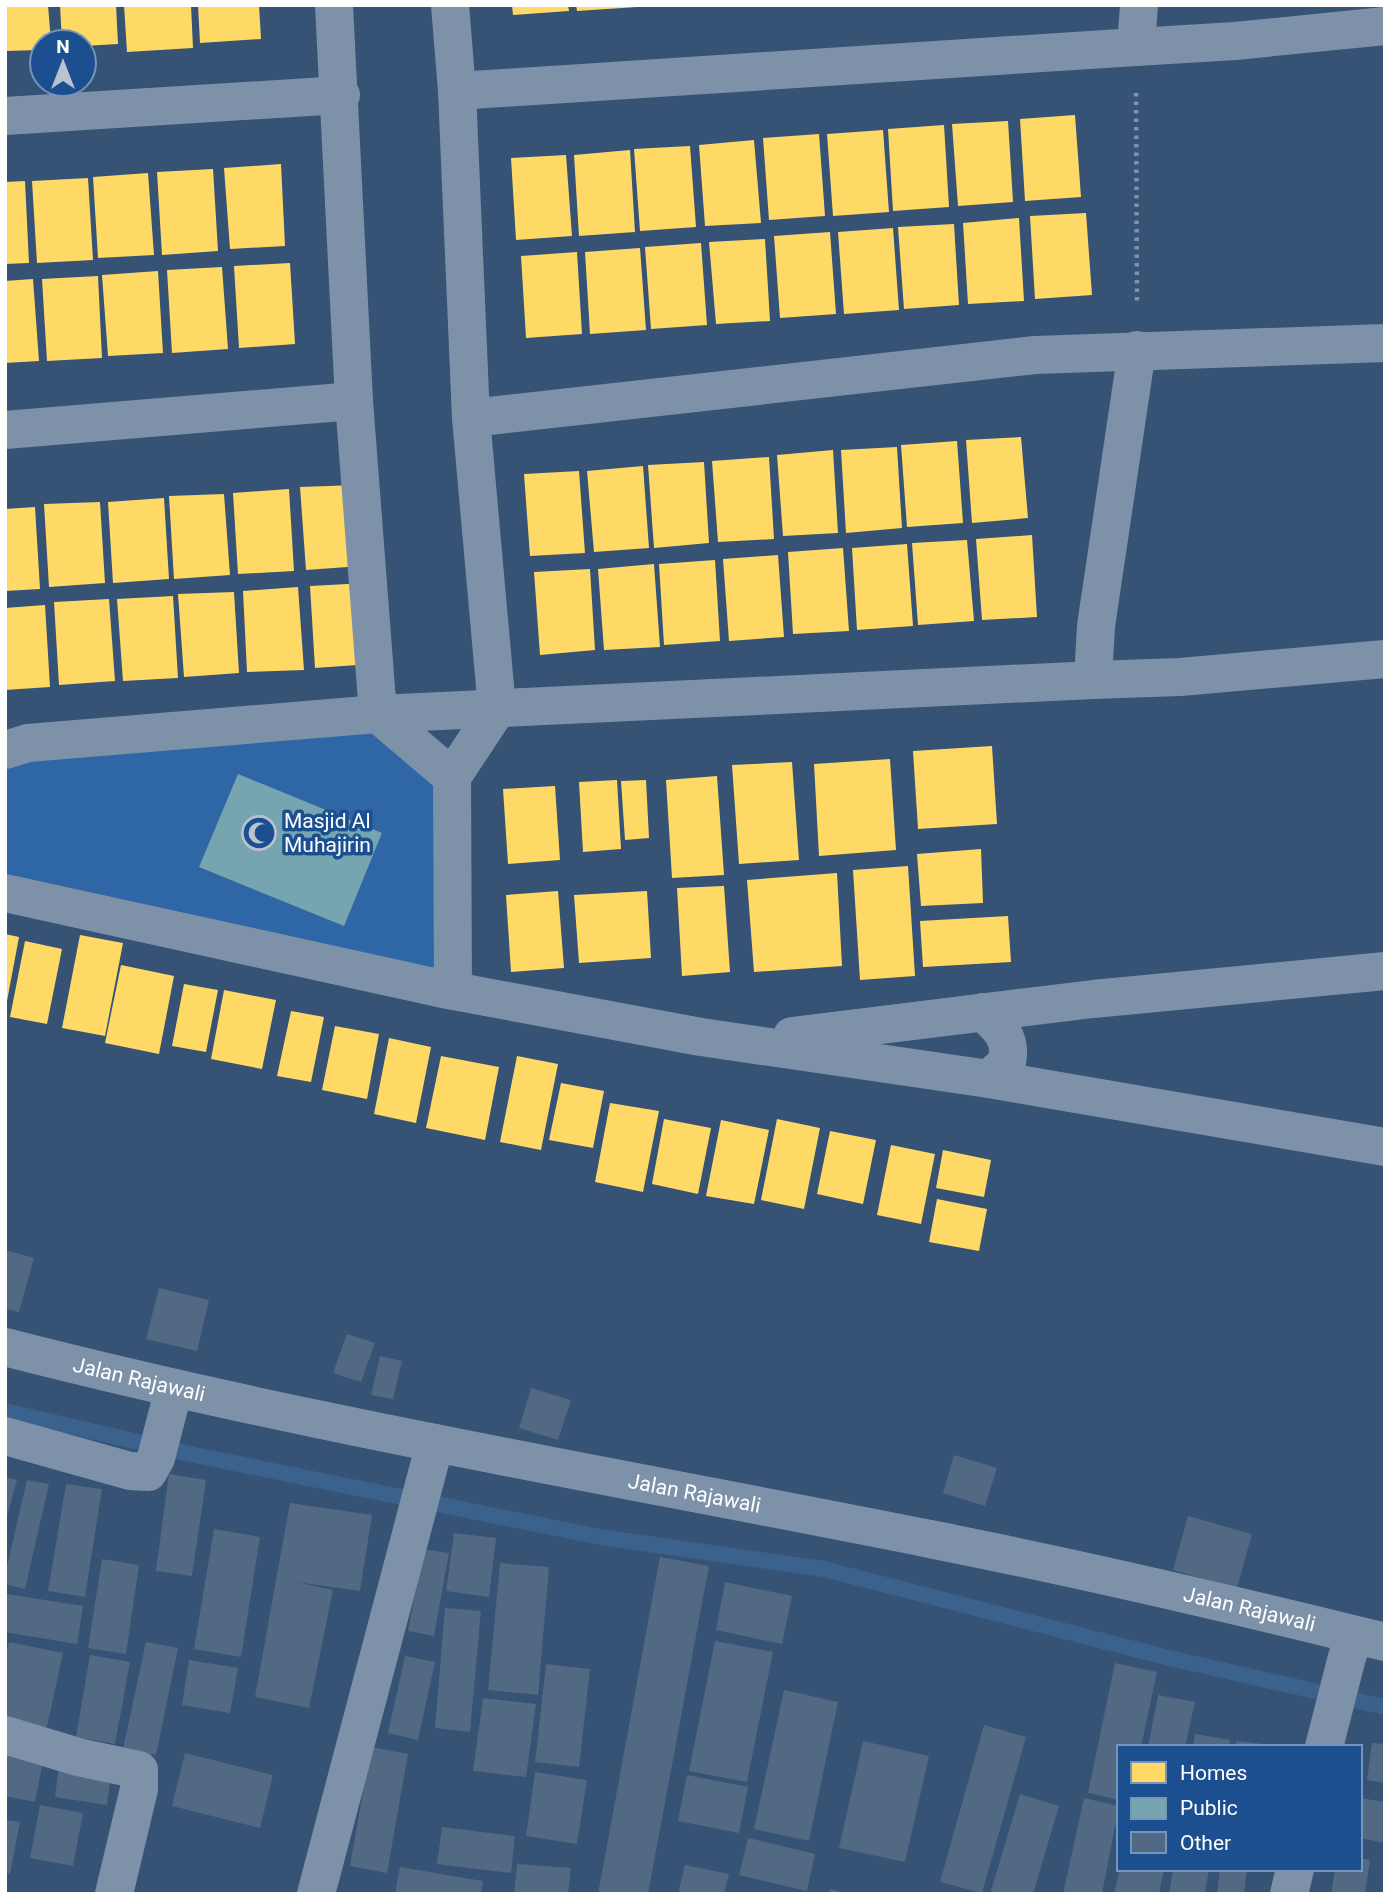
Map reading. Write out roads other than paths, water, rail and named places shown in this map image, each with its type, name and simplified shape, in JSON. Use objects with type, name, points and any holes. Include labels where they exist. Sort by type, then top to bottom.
[{"type":"street","points":[[334,5],[341,95],[354,401],[378,714],[452,777]]},
{"type":"street","points":[[450,5],[457,91],[471,418],[497,709],[452,777],[453,991]]},
{"type":"street","points":[[1136,47],[1139,5]]},
{"type":"street","points":[[457,91],[1235,41],[1385,26]]},
{"type":"street","points":[[5,116],[341,95]]},
{"type":"street","points":[[471,418],[1035,355],[1385,343]]},
{"type":"street","points":[[1093,680],[1096,626],[1137,350]]},
{"type":"street","points":[[5,430],[354,401]]},
{"type":"street","points":[[5,750],[28,743],[378,714],[1180,677],[1385,659]]},
{"type":"street","points":[[5,892],[453,991],[739,1042],[989,1079],[1385,1147]]},
{"type":"street","points":[[739,1042],[983,1012],[1385,971]]},
{"type":"street","points":[[983,1012],[1005,1034],[1009,1044],[1007,1062],[989,1079]]},
{"type":"street","name":"Jalan Rajawali","points":[[5,1347],[433,1456],[940,1541],[1362,1644]]},
{"type":"street","points":[[5,1436],[130,1471],[148,1472],[160,1441],[174,1388]]},
{"type":"street","points":[[316,1894],[433,1456]]},
{"type":"street","points":[[1324,1745],[1333,1706],[1362,1644]]},
{"type":"street","points":[[5,1735],[78,1757],[139,1770],[139,1789],[114,1894]]},
{"type":"street","points":[[1289,1894],[1295,1871]]},
{"type":"waterway","points":[[5,1411],[194,1455],[600,1537],[824,1569],[1169,1658],[1385,1707]]},
{"type":"place","name":"Masjid Al Muhajirin","points":[[259,833]]}]
